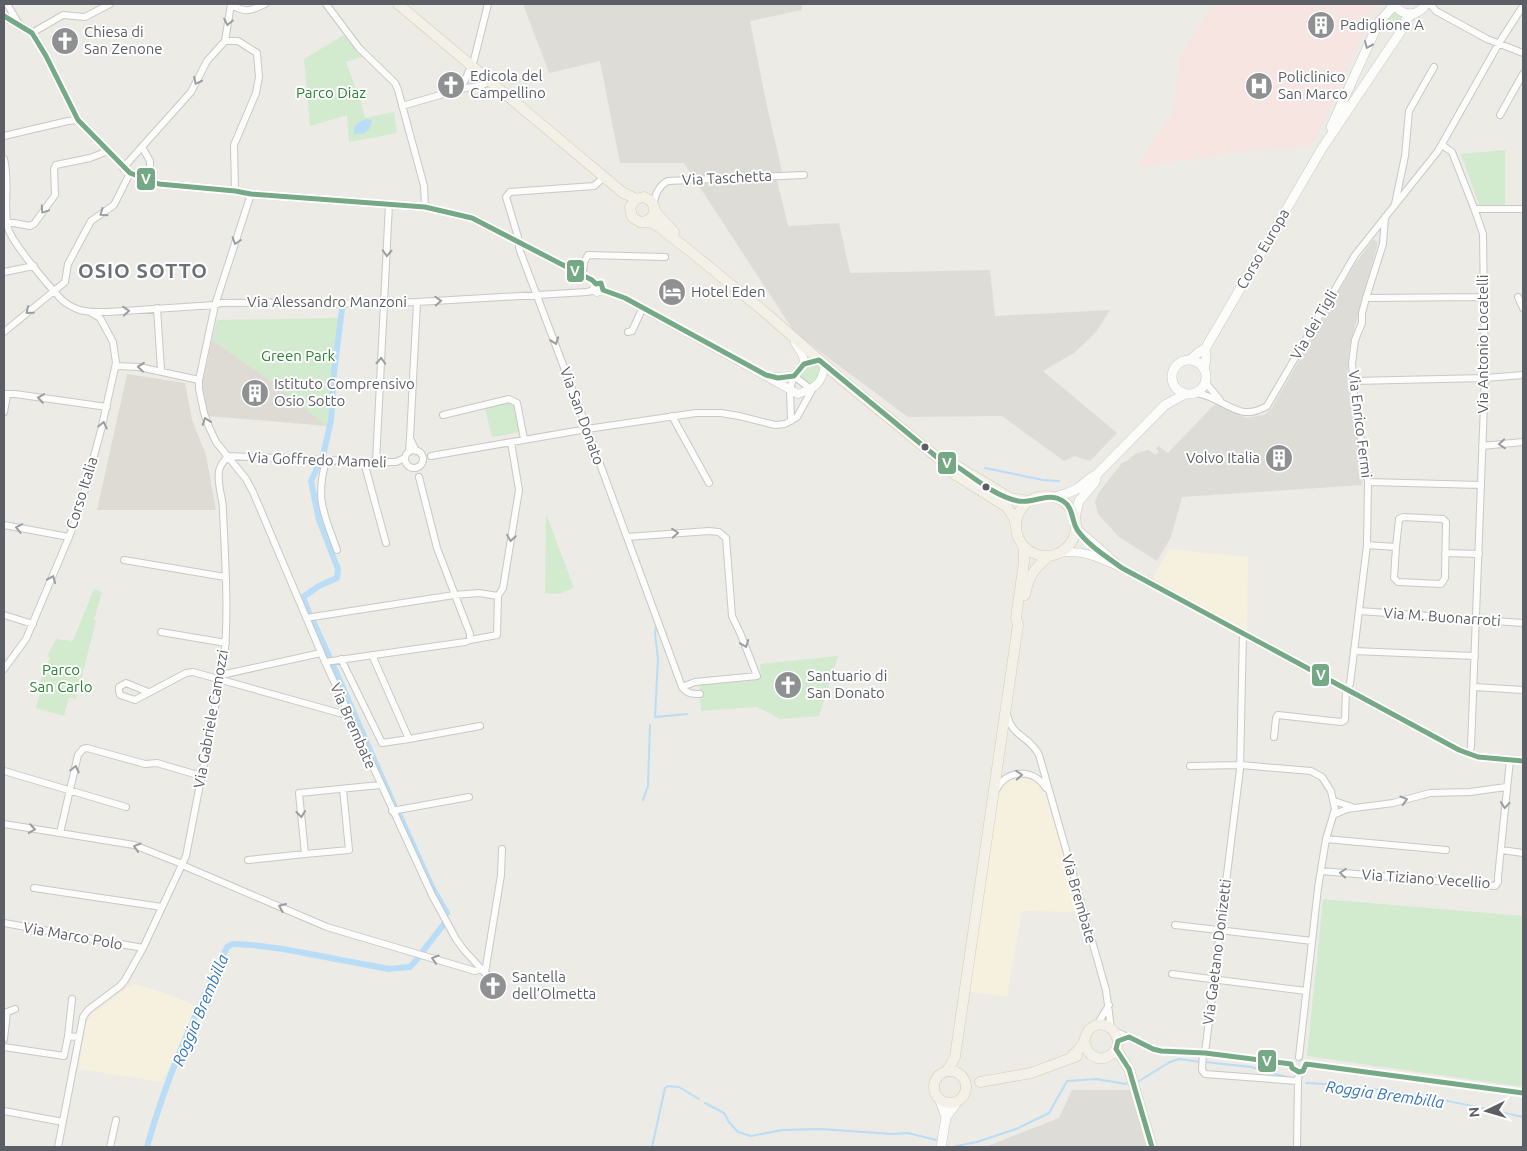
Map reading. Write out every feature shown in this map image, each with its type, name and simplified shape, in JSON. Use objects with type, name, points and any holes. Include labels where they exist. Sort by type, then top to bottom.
[{"type":"main road","points":[[398,4],[604,178],[622,192],[651,201],[659,216],[684,241],[691,252]]},
{"type":"main road","name":"Corso Europa","points":[[1321,150],[1379,22],[1393,4],[1401,12],[1416,13]]},
{"type":"main road","name":"Corso Europa","points":[[1165,405],[1172,383],[1172,373],[1175,368],[1205,349],[1321,150],[1401,31],[1407,18],[1426,4]]},
{"type":"main road","points":[[622,192],[634,220],[650,222],[659,227],[944,463],[948,470],[1006,507],[1014,518],[1019,540],[1024,547],[1035,554],[1048,557]]},
{"type":"main road","points":[[630,213],[631,205],[640,198]]},
{"type":"main road","points":[[642,222],[651,218],[654,207]]},
{"type":"main road","name":"Corso Europa","points":[[1205,349],[1205,382]]},
{"type":"main road","points":[[1190,360],[1199,364],[1204,369]]},
{"type":"main road","points":[[1196,393],[1202,389],[1205,382]]},
{"type":"main road","points":[[1172,383],[1176,389],[1185,394]]},
{"type":"main road","name":"Corso Europa","points":[[1097,474],[1165,405],[1185,394],[1196,393]]},
{"type":"main road","points":[[944,463],[952,463],[1010,498],[1028,501]]},
{"type":"main road","points":[[1016,526],[1019,512],[1028,501],[1036,497],[1054,497],[1070,492],[1097,474]]},
{"type":"main road","points":[[947,1071],[955,1057],[1018,625],[1022,618],[1028,582],[1032,572],[1048,557],[1060,553],[1072,543],[1079,501],[1094,482],[1097,474]]},
{"type":"main road","points":[[1054,497],[1069,506],[1075,517]]},
{"type":"main road","points":[[1018,625],[1016,618],[1024,562],[1024,547]]},
{"type":"main road","points":[[1071,1057],[1078,1051],[1088,1031],[1097,1025],[1105,1025],[1116,1038],[1129,1069],[1152,1147]]},
{"type":"main road","points":[[1106,1058],[1112,1055],[1116,1038]]},
{"type":"main road","points":[[1084,1041],[1090,1055]]},
{"type":"main road","points":[[966,1091],[980,1082],[1031,1073],[1071,1057],[1090,1055],[1106,1058],[1115,1060],[1129,1069]]},
{"type":"main road","points":[[941,1147],[946,1117],[957,1102],[963,1098],[966,1091],[967,1084],[955,1057]]},
{"type":"main road","points":[[946,1117],[940,1100],[934,1093],[934,1083],[939,1075],[947,1071],[955,1071],[980,1082]]},
{"type":"main road","points":[[940,1100],[948,1104],[957,1102]]},
{"type":"street","points":[[32,33],[63,15],[85,17],[110,4]]},
{"type":"street","points":[[4,332],[65,282],[68,264],[91,221],[114,205],[126,170],[142,147],[191,92],[207,61],[224,41],[231,4],[247,10],[265,4]]},
{"type":"street","points":[[326,4],[359,48],[395,83],[424,186],[425,207]]},
{"type":"street","points":[[461,89],[472,67],[488,4]]},
{"type":"street","points":[[1430,4],[1436,11],[1487,39],[1523,52]]},
{"type":"street","points":[[9,6],[16,22]]},
{"type":"street","points":[[9,6],[7,15],[4,16],[32,33],[46,56],[78,120],[126,170],[159,184],[250,194],[425,207],[472,218],[583,275],[598,288],[619,295],[643,307],[807,399]]},
{"type":"street","name":"Via dei Tigli","points":[[1196,393],[1204,394],[1240,412],[1258,412],[1267,406],[1355,255],[1442,145],[1499,43],[1523,6]]},
{"type":"street","points":[[1416,13],[1436,11]]},
{"type":"street","points":[[224,41],[238,41],[257,53],[259,77],[256,93],[234,145],[235,191]]},
{"type":"street","name":"Via dei Tigli","points":[[1395,205],[1405,156],[1409,111],[1434,67]]},
{"type":"street","points":[[1500,115],[1523,74]]},
{"type":"street","points":[[402,106],[461,89],[483,86],[490,81]]},
{"type":"street","points":[[4,136],[78,120]]},
{"type":"street","name":"Via Antonio Locatelli","points":[[1442,145],[1452,152],[1483,234],[1484,378],[1479,554],[1470,754]]},
{"type":"street","points":[[142,147],[150,162],[150,181]]},
{"type":"street","points":[[8,223],[14,222],[30,226],[34,224],[55,195],[54,168],[56,165],[90,158],[108,151]]},
{"type":"street","points":[[4,159],[6,169],[7,232],[54,290]]},
{"type":"street","name":"Via Taschetta","points":[[640,198],[656,194],[663,183],[668,182],[804,175]]},
{"type":"street","points":[[519,242],[506,197],[510,192],[594,186],[604,178]]},
{"type":"street","name":"Via Brembate","points":[[250,194],[215,306],[199,380],[200,397],[209,427],[216,442],[246,480],[253,492],[325,662],[380,785],[442,915],[456,939],[484,971],[499,982]]},
{"type":"street","points":[[654,207],[656,194]]},
{"type":"street","points":[[376,462],[389,204]]},
{"type":"street","points":[[1475,209],[1523,209]]},
{"type":"street","name":"Via Enrico Fermi","points":[[1274,738],[1278,715],[1344,722],[1346,688],[1350,684],[1367,545],[1368,482],[1352,363],[1355,340],[1362,323],[1366,298],[1383,244],[1385,217]]},
{"type":"street","name":"Via San Donato","points":[[519,242],[519,249],[538,295],[682,687]]},
{"type":"street","points":[[583,275],[584,262],[588,255],[665,257]]},
{"type":"street","points":[[4,272],[34,266]]},
{"type":"street","name":"Via Alessandro Manzoni","points":[[54,290],[63,300],[78,310],[90,312],[215,306],[221,303],[317,302],[330,304],[417,302],[538,295],[598,288]]},
{"type":"street","points":[[1366,298],[1484,297]]},
{"type":"street","points":[[1518,297],[1523,308]]},
{"type":"street","points":[[417,302],[410,438],[413,454],[420,464],[419,478],[437,548],[470,637]]},
{"type":"street","points":[[628,332],[632,331],[643,307]]},
{"type":"street","points":[[156,308],[161,370]]},
{"type":"street","name":"Corso Italia","points":[[4,669],[26,639],[69,537],[80,508],[107,407],[116,366],[113,342],[100,318],[90,312]]},
{"type":"street","points":[[790,335],[804,358],[804,364],[794,376],[790,390],[790,421]]},
{"type":"street","points":[[412,468],[420,464],[425,458],[431,456],[587,428],[696,413],[721,413],[775,425],[785,424],[797,417],[812,390],[822,378],[822,362],[804,364]]},
{"type":"street","points":[[116,366],[161,370],[199,380]]},
{"type":"street","points":[[766,375],[778,378],[794,376],[812,390]]},
{"type":"street","points":[[1353,381],[1484,378],[1523,375]]},
{"type":"street","points":[[822,378],[840,378]]},
{"type":"street","name":"Via dei Tigli","points":[[1205,382],[1220,401]]},
{"type":"street","points":[[798,394],[812,390]]},
{"type":"street","points":[[4,412],[6,394],[107,407]]},
{"type":"street","points":[[443,416],[510,400],[518,403],[524,439]]},
{"type":"street","points":[[672,416],[709,483]]},
{"type":"street","points":[[325,662],[465,642],[470,637],[497,635],[498,596],[503,588],[519,490],[511,442]]},
{"type":"street","points":[[1482,446],[1523,442]]},
{"type":"street","points":[[413,454],[407,465],[412,468],[419,478]]},
{"type":"street","name":"Via Goffredo Mameli","points":[[228,456],[364,462],[396,462],[413,454],[431,456]]},
{"type":"street","name":"Via Gabriele Camozzi","points":[[58,1147],[83,1016],[88,1010],[120,986],[143,948],[186,856],[226,643],[223,503],[219,470],[228,456]]},
{"type":"street","points":[[326,461],[320,486],[321,502],[337,550]]},
{"type":"street","points":[[364,462],[386,543]]},
{"type":"street","points":[[1368,482],[1481,485]]},
{"type":"street","points":[[1403,517],[1443,518],[1446,522],[1445,578],[1442,584],[1398,582],[1394,578],[1396,547],[1399,519],[1403,517]]},
{"type":"street","points":[[4,525],[69,537]]},
{"type":"street","points":[[1076,528],[1084,537],[1122,568]]},
{"type":"street","points":[[627,537],[709,531],[719,532],[726,538],[732,616],[757,676],[695,682],[682,687],[685,692],[700,694]]},
{"type":"street","points":[[1367,545],[1396,547]]},
{"type":"street","points":[[1060,553],[1072,551],[1085,553],[1122,568],[1470,754],[1523,761]]},
{"type":"street","points":[[1445,553],[1479,554]]},
{"type":"street","points":[[124,560],[225,577]]},
{"type":"street","points":[[306,618],[454,595],[479,593],[498,596]]},
{"type":"street","name":"Via M. Buonarroti","points":[[1360,611],[1523,623]]},
{"type":"street","points":[[4,615],[33,624]]},
{"type":"street","points":[[161,632],[226,643]]},
{"type":"street","name":"Via Gaetano Donizetti","points":[[1243,634],[1240,765],[1202,1070],[1204,1074],[1298,1081]]},
{"type":"street","points":[[1354,652],[1474,656]]},
{"type":"street","points":[[221,677],[321,653]]},
{"type":"street","points":[[372,655],[409,739]]},
{"type":"street","points":[[341,659],[382,743],[480,726]]},
{"type":"street","points":[[148,692],[189,672],[221,677],[350,716]]},
{"type":"street","points":[[1474,687],[1523,690]]},
{"type":"street","name":"Via Brembate","points":[[1006,706],[1011,728],[1030,742],[1039,755],[1106,990],[1116,1038]]},
{"type":"street","points":[[60,833],[78,755],[83,749],[87,748],[145,764],[157,763],[201,776]]},
{"type":"street","name":"Via Tiziano Vecellio","points":[[1321,871],[1495,886],[1498,882],[1510,760]]},
{"type":"street","points":[[1190,766],[1240,765],[1316,772],[1326,782],[1334,801],[1333,815],[1326,839],[1321,871],[1299,1057]]},
{"type":"street","points":[[4,771],[126,807]]},
{"type":"street","name":"Via Brembate","points":[[992,799],[998,786],[1004,780],[1009,776],[1020,773],[1034,776],[1050,793]]},
{"type":"street","points":[[305,854],[299,793],[380,785]]},
{"type":"street","points":[[1333,815],[1356,807],[1393,803],[1430,793],[1476,791],[1506,787]]},
{"type":"street","points":[[248,860],[349,850],[343,788]]},
{"type":"street","points":[[392,810],[469,798]]},
{"type":"street","points":[[1334,801],[1356,807]]},
{"type":"street","points":[[4,824],[134,845],[327,927],[476,971],[484,971],[501,875],[502,849]]},
{"type":"street","points":[[1326,839],[1446,850]]},
{"type":"street","points":[[1501,850],[1523,853]]},
{"type":"street","points":[[34,888],[162,907]]},
{"type":"street","name":"Via Marco Polo","points":[[4,924],[143,948]]},
{"type":"street","points":[[1175,925],[1312,941]]},
{"type":"street","points":[[1172,974],[1306,991]]},
{"type":"street","points":[[4,1047],[64,1056],[72,999]]},
{"type":"street","points":[[1097,1025],[1109,1005]]},
{"type":"street","points":[[4,1039],[7,1012],[15,1009]]},
{"type":"street","points":[[68,1036],[78,1037]]},
{"type":"street","points":[[1116,1038],[1129,1037],[1161,1051],[1291,1064]]},
{"type":"street","points":[[1291,1064],[1293,1060],[1299,1057]]},
{"type":"street","points":[[1299,1057],[1306,1064],[1523,1093]]},
{"type":"street","points":[[1291,1064],[1292,1068],[1299,1072]]},
{"type":"street","points":[[1299,1072],[1303,1071],[1306,1064]]},
{"type":"street","points":[[1297,1147],[1299,1072]]},
{"type":"street","points":[[4,1111],[63,1122]]},
{"type":"street","points":[[110,1147],[116,1120]]},
{"type":"shaded area","points":[[523,4],[802,4],[802,10],[750,21],[784,180],[777,180],[788,226],[839,223],[850,273],[990,270],[995,316],[1110,310],[1096,332],[1074,353],[1043,371],[1117,433],[1090,461],[1075,456],[1064,461],[1002,416],[908,417],[795,333],[684,163],[620,163],[600,61],[549,73]]},
{"type":"shaded area","name":"Policlinico San Marco","points":[[1215,4],[1380,4],[1362,33],[1326,118],[1311,146],[1246,151],[1142,167],[1139,162],[1173,113],[1181,54]]},
{"type":"shaded area","name":"Volvo Italia","points":[[1373,240],[1378,242],[1349,349],[1347,381],[1359,449],[1362,485],[1182,497],[1171,537],[1157,561],[1119,537],[1098,514],[1095,502],[1099,492],[1122,463],[1135,454],[1148,450],[1156,455],[1159,451],[1156,449],[1158,446],[1168,453],[1215,404],[1246,418],[1264,415],[1272,408],[1353,267]]},
{"type":"shaded area","points":[[212,340],[277,385],[327,426],[208,416],[202,385]]},
{"type":"shaded area","points":[[127,374],[185,383],[192,420],[206,455],[216,510],[97,510]]},
{"type":"shaded area","points":[[1169,549],[1248,557],[1247,632],[1210,613],[1153,578]]},
{"type":"shaded area","points":[[1025,776],[1034,780],[1041,785],[1047,794],[1080,912],[1022,911],[1007,996],[972,992],[968,991],[997,799],[1004,784],[1009,779]]},
{"type":"shaded area","points":[[135,984],[197,1006],[162,1082],[79,1069],[85,1024],[91,1015],[126,988]]},
{"type":"shaded area","points":[[1072,1090],[1131,1090],[1146,1147],[985,1147],[1059,1118]]},
{"type":"green space","points":[[1394,9],[1404,16],[1400,25],[1392,25],[1386,21]]},
{"type":"green space","name":"Parco Diaz","points":[[344,35],[362,57],[346,62],[365,118],[394,112],[397,133],[349,142],[347,115],[310,126],[304,59]]},
{"type":"green space","points":[[1505,150],[1505,205],[1479,205],[1461,154]]},
{"type":"green space","name":"Green Park","points":[[339,318],[327,426],[261,374],[212,340],[217,320]]},
{"type":"green space","points":[[815,363],[821,371],[813,385],[798,375],[802,369]]},
{"type":"green space","points":[[516,398],[522,432],[492,437],[484,404]]},
{"type":"green space","points":[[546,514],[574,588],[559,594],[545,593]]},
{"type":"green space","name":"Parco San Carlo","points":[[94,589],[102,592],[76,699],[69,697],[64,716],[36,708],[41,690],[37,688],[50,658],[47,656],[56,639],[73,641]]},
{"type":"green space","points":[[838,656],[819,716],[780,719],[757,707],[701,711],[699,683],[761,675],[760,664]]},
{"type":"green space","points":[[1323,899],[1523,916],[1523,1087],[1307,1056]]},
{"type":"water","points":[[367,119],[372,120],[369,130],[361,134],[354,134],[354,128],[357,124]]},
{"type":"waterway","name":"Roggia Brembilla","points":[[323,456],[331,420],[334,373],[342,309]]},
{"type":"waterway","name":"Roggia Brembilla","points":[[309,613],[303,597],[319,586],[337,578],[338,569],[319,520],[311,481],[318,466]]},
{"type":"waterway","points":[[985,468],[1043,480],[1059,481]]},
{"type":"waterway","name":"Roggia Brembilla","points":[[313,621],[329,656]]},
{"type":"waterway","points":[[656,625],[655,634],[658,659],[655,717],[687,714]]},
{"type":"waterway","name":"Roggia Brembilla","points":[[333,665],[394,805]]},
{"type":"waterway","points":[[643,800],[648,786],[650,725]]},
{"type":"waterway","name":"Roggia Brembilla","points":[[399,814],[432,887],[447,913]]},
{"type":"waterway","name":"Roggia Brembilla","points":[[423,951],[444,924]]},
{"type":"waterway","name":"Roggia Brembilla","points":[[147,1147],[172,1070],[227,947],[233,944],[283,949],[389,969],[410,967],[419,957]]},
{"type":"waterway","name":"Roggia Brembilla","points":[[1139,1081],[1170,1062],[1179,1059],[1201,1062]]},
{"type":"waterway","name":"Roggia Brembilla","points":[[1205,1062],[1251,1067],[1286,1077]]},
{"type":"waterway","name":"Roggia Brembilla","points":[[956,1146],[977,1142],[1016,1129],[1049,1113],[1067,1081],[1096,1079],[1126,1084]]},
{"type":"waterway","name":"Roggia Brembilla","points":[[1306,1083],[1388,1091],[1523,1117]]},
{"type":"waterway","name":"Roggia Brembilla","points":[[652,1147],[665,1088],[668,1086],[679,1087],[699,1099]]},
{"type":"waterway","name":"Roggia Brembilla","points":[[705,1103],[724,1113],[738,1132],[751,1136],[782,1130],[820,1129],[892,1134],[908,1133],[936,1140]]},
{"type":"transit line","name":"V","points":[[4,16],[32,33],[46,56],[78,120],[130,173],[159,184],[251,194],[425,207],[472,218],[592,280],[596,284],[601,283],[603,290],[625,298],[766,375],[778,378],[794,376],[804,364],[819,360],[944,463],[952,463],[1000,495],[1018,501],[1030,501],[1046,497],[1057,498],[1063,501],[1069,507],[1078,531],[1087,542],[1122,568],[1459,750],[1478,757],[1523,761]]},
{"type":"transit line","name":"V","points":[[1152,1147],[1129,1069],[1116,1049],[1118,1041],[1129,1037],[1161,1051],[1205,1053],[1291,1064],[1292,1068],[1299,1072],[1303,1071],[1306,1064],[1523,1093]]},
{"type":"place","name":"Padiglione A","points":[[1321,25]]},
{"type":"place","name":"Chiesa di San Zenone","points":[[65,41]]},
{"type":"place","name":"Edicola del Campellino","points":[[451,85]]},
{"type":"place","name":"Policlinico San Marco","points":[[1259,86]]},
{"type":"place","name":"Hotel Eden","points":[[672,292]]},
{"type":"place","name":"Istituto Comprensivo Osio Sotto","points":[[255,393]]},
{"type":"place","name":"Volvo Italia","points":[[1279,458]]},
{"type":"place","name":"Santuario di San Donato","points":[[788,685]]},
{"type":"place","name":"Santella dell’Olmetta","points":[[493,986]]},
{"type":"district","name":"OSIO SOTTO","points":[[143,271]]}]
